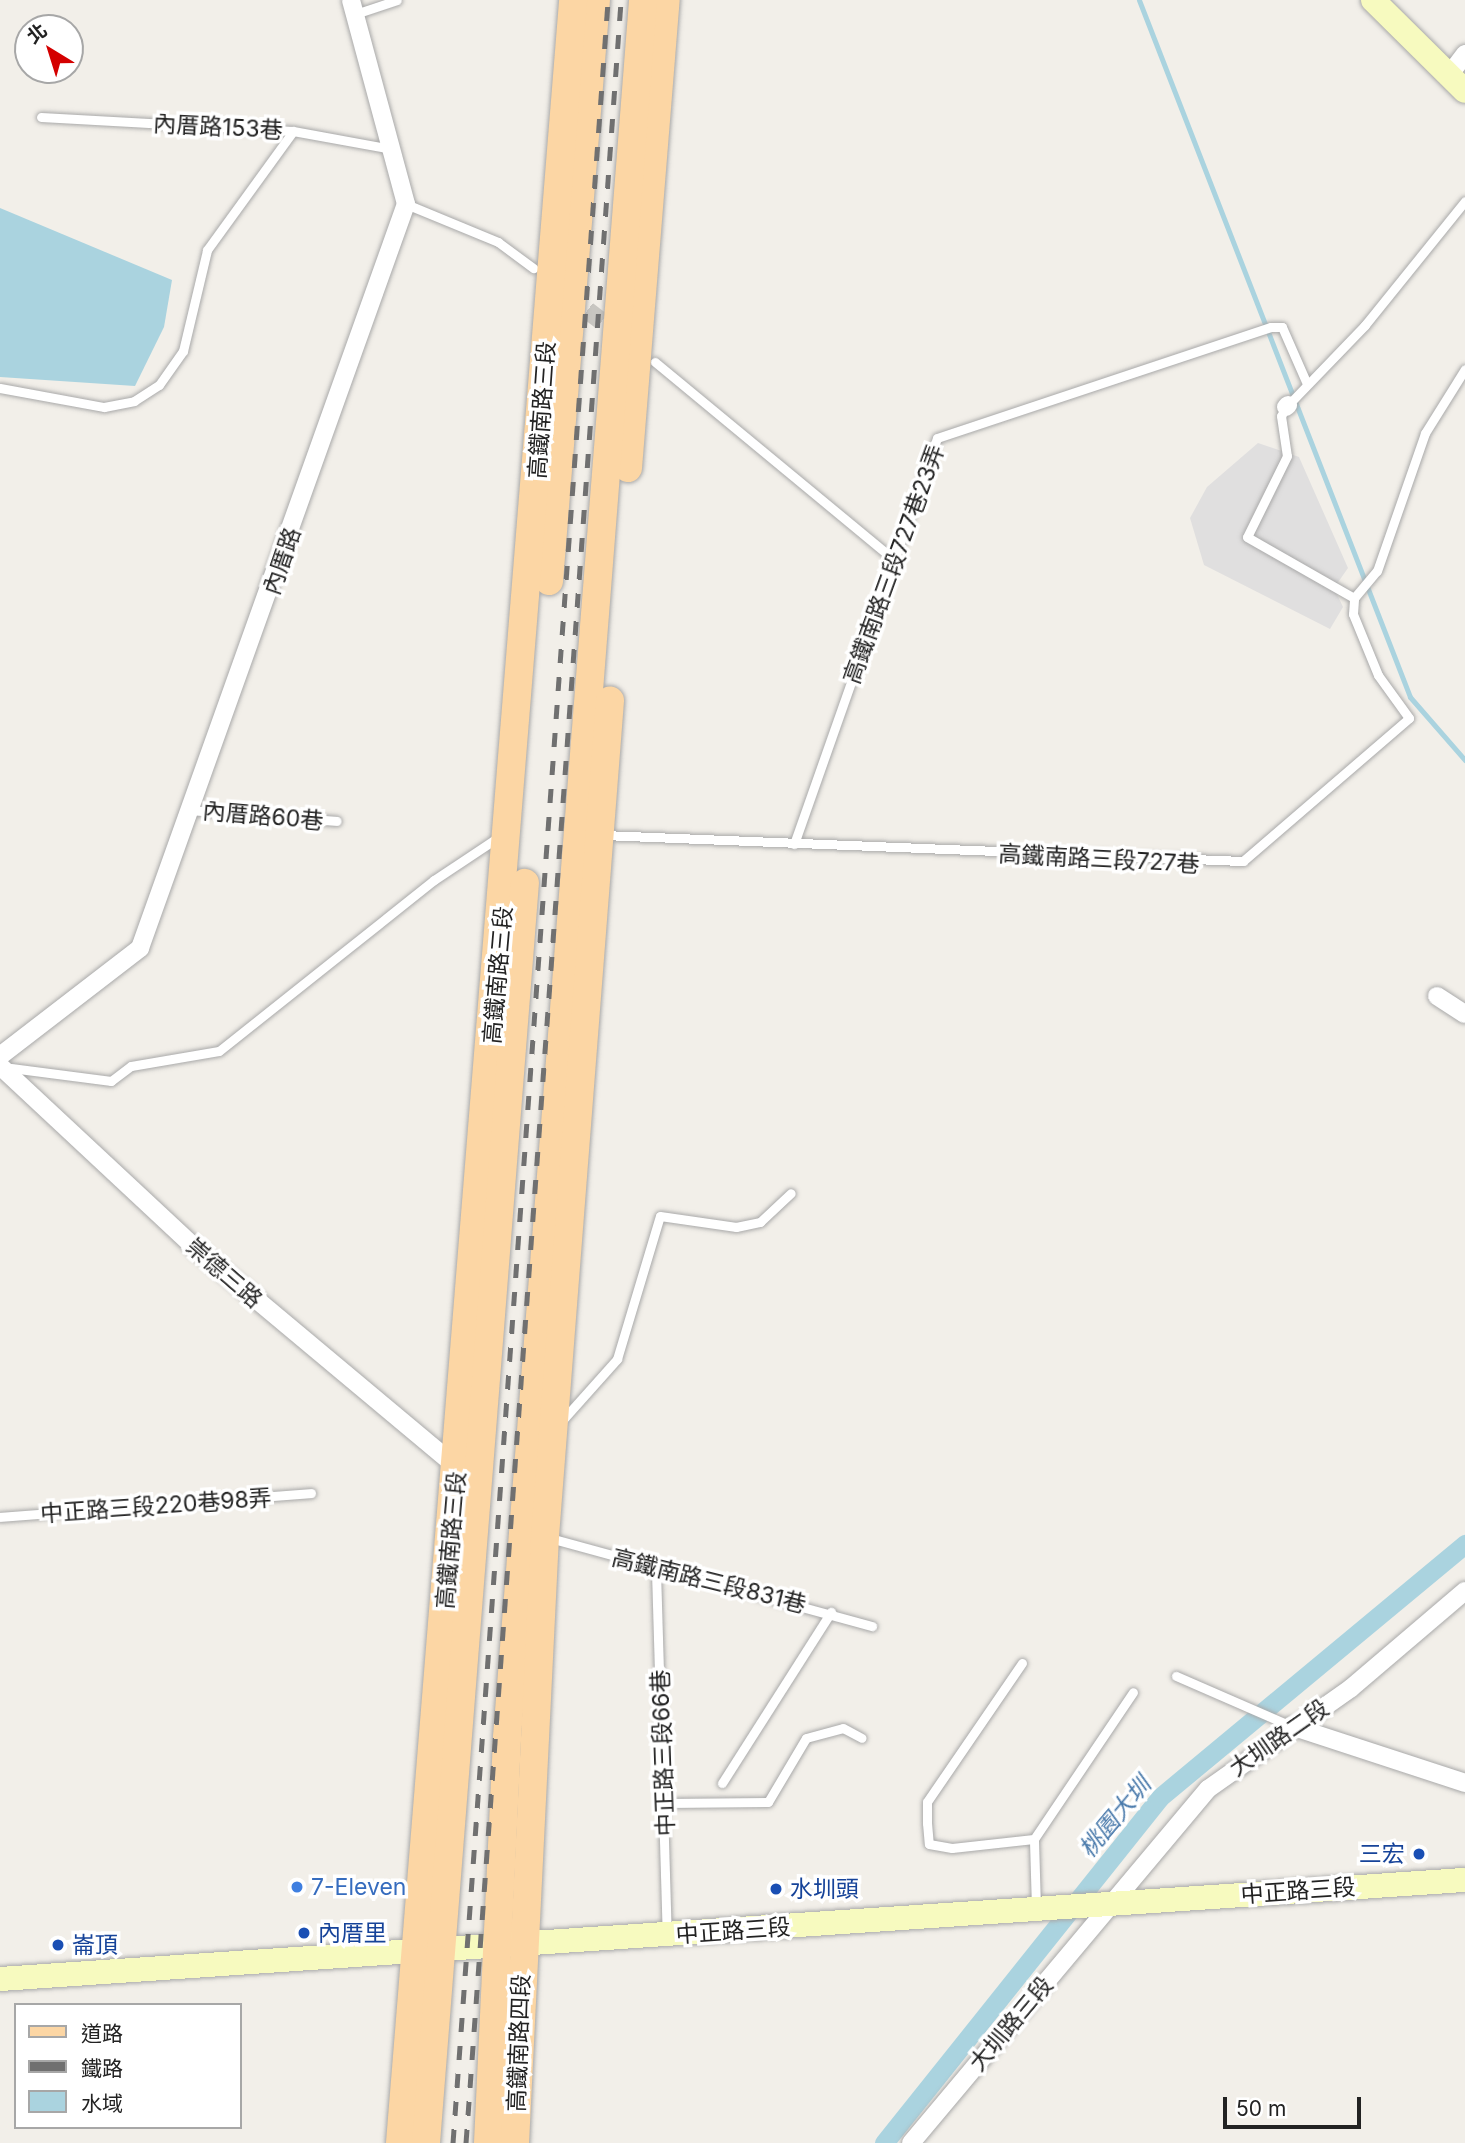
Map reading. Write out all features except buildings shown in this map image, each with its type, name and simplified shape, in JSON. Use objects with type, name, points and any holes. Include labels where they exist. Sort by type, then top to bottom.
[{"type":"main road","name":"高鐵南路三段","points":[[431,1950],[457,1467],[511,829],[573,0]]},
{"type":"main road","name":"高鐵南路三段","points":[[431,1950],[512,1061],[596,0]]},
{"type":"main road","points":[[511,1945],[507,1737],[643,0]]},
{"type":"main road","points":[[511,1945],[666,0]]},
{"type":"main road","points":[[1373,0],[1457,82]]},
{"type":"main road","points":[[496,987],[512,1061]]},
{"type":"main road","name":"中正路三段","points":[[0,1979],[1024,1913],[1111,1904],[1465,1880]]},
{"type":"main road","name":"高鐵南路四段","points":[[488,2143],[511,1945]]},
{"type":"main road","name":"高鐵南路四段","points":[[511,1945],[515,2143]]},
{"type":"main road","points":[[400,2143],[431,1950]]},
{"type":"main road","points":[[426,2143],[431,1950]]},
{"type":"street","points":[[353,7],[407,204]]},
{"type":"street","points":[[1457,82],[1465,54]]},
{"type":"street","name":"內厝路","points":[[0,1056],[140,948],[407,204]]},
{"type":"street","points":[[1437,996],[1465,1014]]},
{"type":"street","name":"崇德三路","points":[[0,1065],[196,1249],[457,1467]]},
{"type":"street","name":"大圳路二段","points":[[1111,1904],[1208,1789],[1291,1726],[1351,1688],[1465,1591]]},
{"type":"street","points":[[1291,1726],[1465,1783]]},
{"type":"street","name":"大圳路三段","points":[[911,2143],[1111,1904]]},
{"type":"lane","points":[[353,7],[397,0]]},
{"type":"lane","name":"內厝路153巷","points":[[41,117],[293,131],[394,149]]},
{"type":"lane","points":[[0,388],[104,407],[134,401],[159,385],[183,351],[207,250],[293,131]]},
{"type":"lane","points":[[1465,201],[1365,325],[1307,384],[1281,415],[1287,456],[1247,537],[1354,598],[1377,571],[1424,433],[1465,369]]},
{"type":"lane","points":[[407,204],[498,242],[533,268]]},
{"type":"lane","name":"高鐵南路三段727巷23弄","points":[[794,844],[937,438],[1271,327],[1282,327],[1307,384]]},
{"type":"lane","points":[[655,362],[893,559]]},
{"type":"lane","name":"高鐵南路三段727巷","points":[[601,835],[1243,861],[1409,718],[1378,675],[1353,614],[1354,598]]},
{"type":"lane","name":"內厝路60巷","points":[[190,810],[337,821]]},
{"type":"lane","points":[[0,1065],[21,1073],[111,1081],[131,1066],[219,1051],[434,880],[511,829]]},
{"type":"lane","points":[[554,1429],[617,1359],[660,1216],[736,1227],[760,1222],[791,1193]]},
{"type":"lane","name":"中正路三段220巷98弄","points":[[0,1517],[311,1493]]},
{"type":"lane","name":"高鐵南路三段831巷","points":[[545,1536],[656,1571],[831,1612],[872,1626]]},
{"type":"lane","name":"中正路三段66巷","points":[[656,1571],[667,1803],[667,1936]]},
{"type":"lane","points":[[722,1783],[831,1612]]},
{"type":"lane","points":[[1021,1663],[927,1802],[927,1823],[929,1844],[952,1848],[1034,1839]]},
{"type":"lane","points":[[1176,1676],[1291,1726]]},
{"type":"lane","points":[[1024,1913],[1034,1839],[1133,1692]]},
{"type":"lane","points":[[667,1803],[768,1802],[806,1738],[843,1728],[862,1738]]},
{"type":"shaded area","points":[[1258,443],[1299,457],[1348,568],[1334,588],[1343,607],[1330,629],[1204,565],[1190,518],[1207,487]]},
{"type":"water","points":[[0,208],[172,280],[164,327],[135,386],[0,377]]},
{"type":"waterway","points":[[1139,0],[1410,697],[1465,760]]},
{"type":"waterway","name":"桃園大圳","points":[[884,2143],[1159,1798],[1465,1544]]},
{"type":"tunnel","points":[[566,294],[622,337]]},
{"type":"railway","points":[[453,2143],[608,0]]},
{"type":"railway","points":[[466,2143],[621,0]]},
{"type":"place","name":"三宏","points":[[1419,1854]]},
{"type":"place","name":"7-Eleven","points":[[297,1887]]},
{"type":"place","name":"水圳頭","points":[[776,1889]]},
{"type":"place","name":"內厝里","points":[[304,1933]]},
{"type":"place","name":"崙頂","points":[[58,1945]]}]
